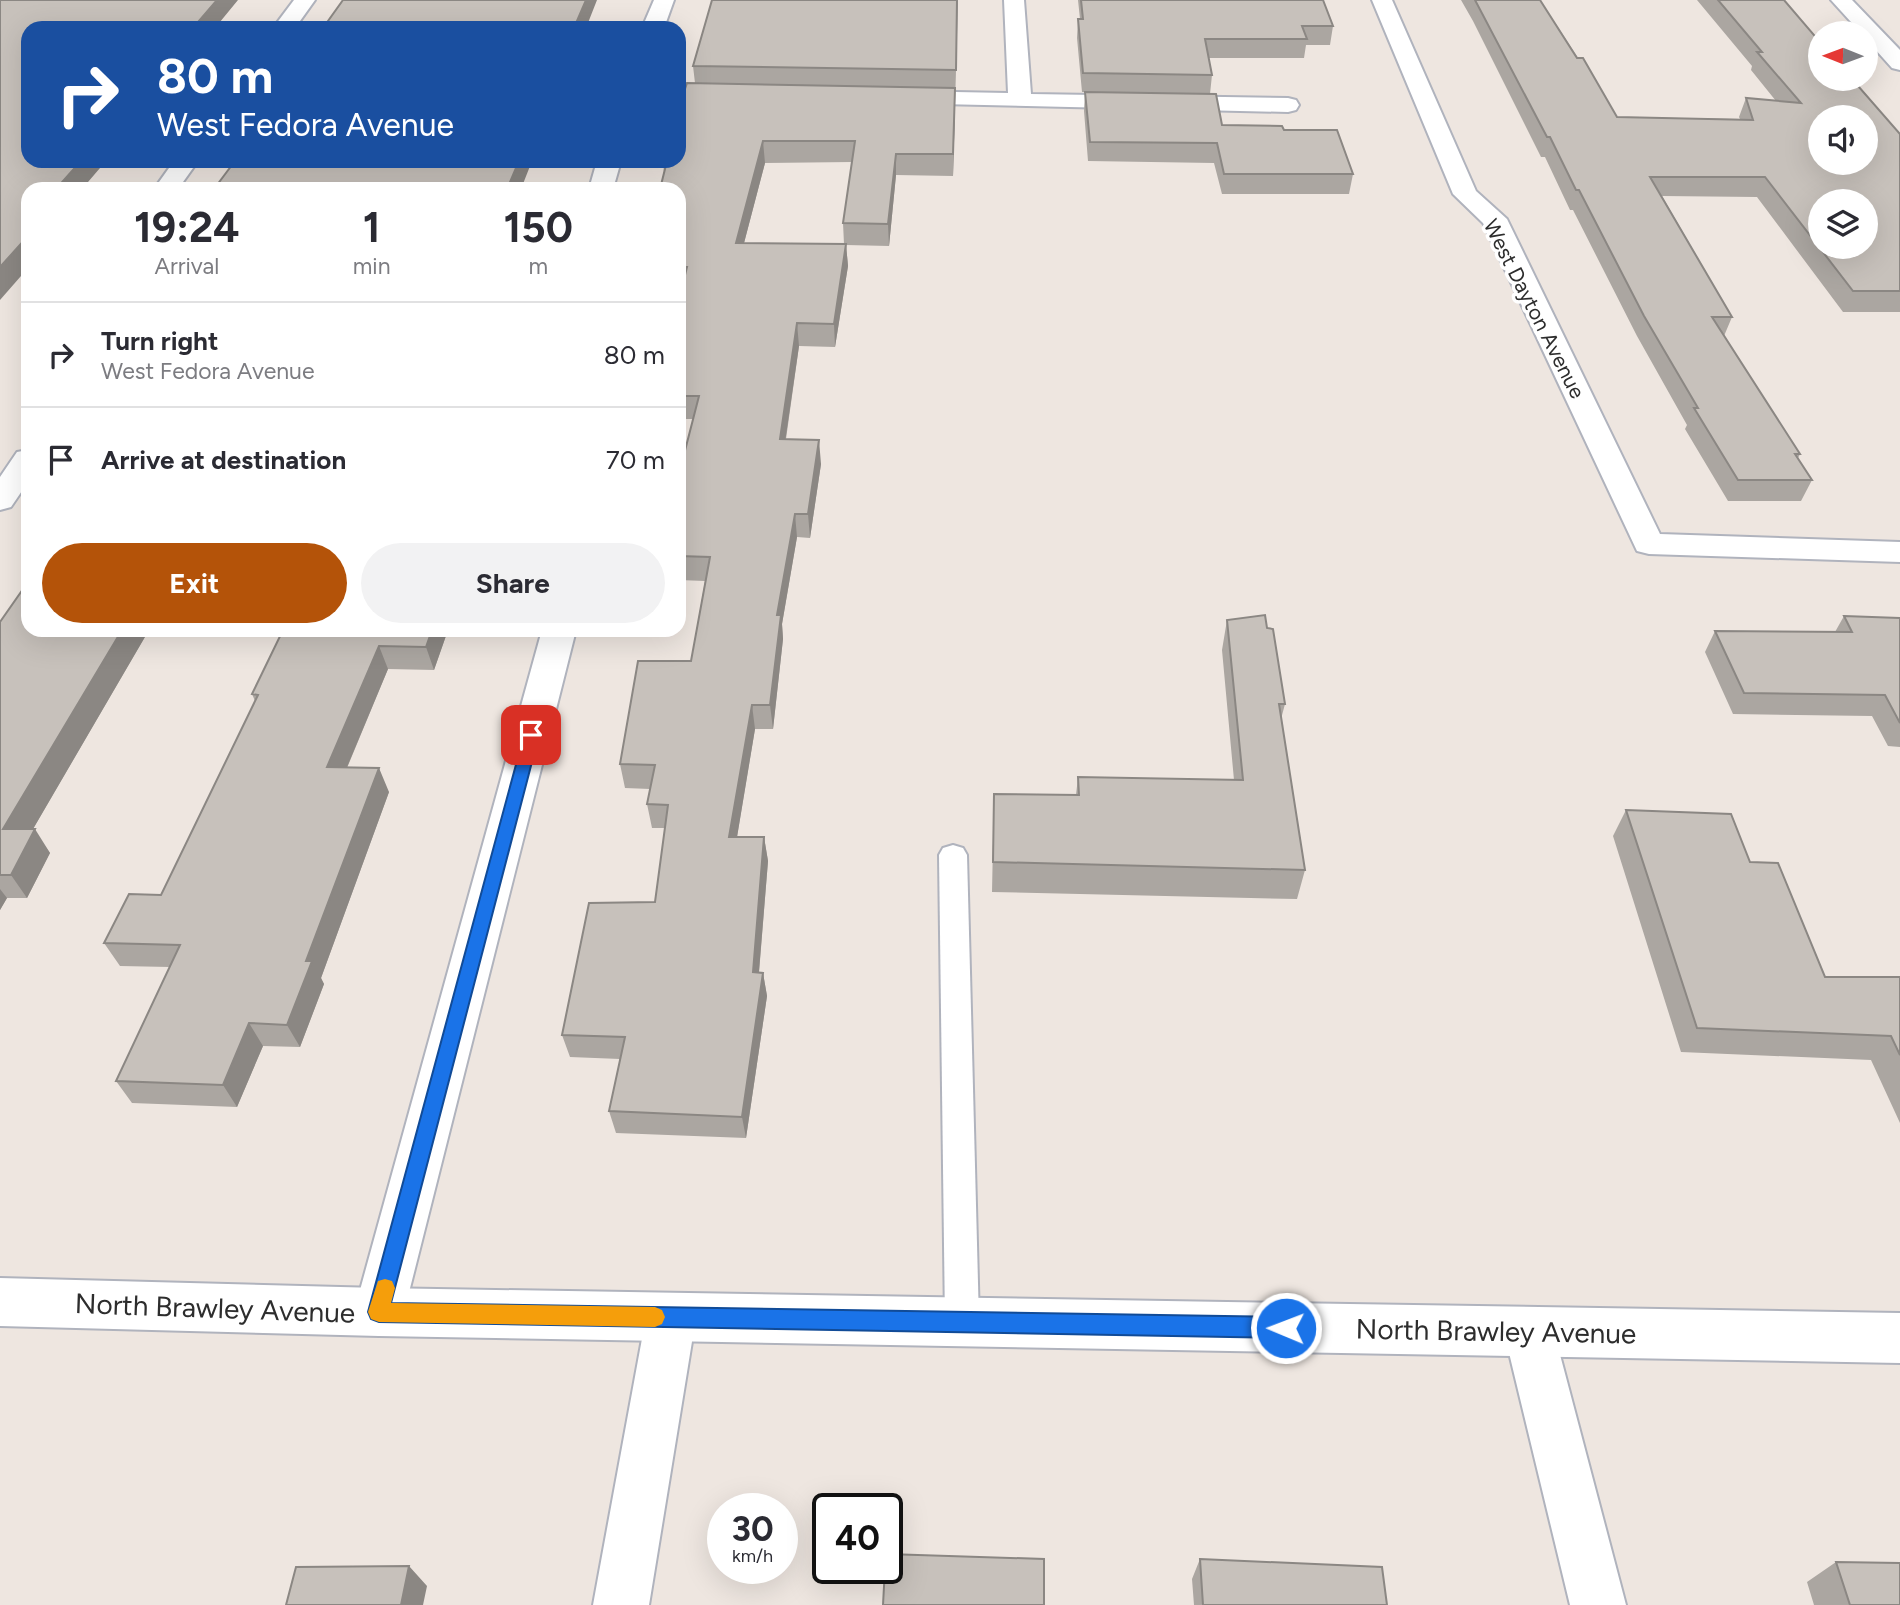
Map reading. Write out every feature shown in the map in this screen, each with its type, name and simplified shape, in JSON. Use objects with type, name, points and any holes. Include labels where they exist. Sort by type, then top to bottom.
[{"type":"street","points":[[289,21],[305,0]]},
{"type":"street","points":[[656,21],[664,0]]},
{"type":"street","points":[[1014,0],[1020,100]]},
{"type":"street","name":"West Dayton Avenue","points":[[1382,0],[1465,194],[1494,219],[1649,544],[1900,552]]},
{"type":"street","points":[[1841,0],[1900,63]]},
{"type":"street","points":[[884,98],[1288,105]]},
{"type":"street","points":[[0,500],[21,469]]},
{"type":"street","points":[[379,1312],[557,637]]},
{"type":"street","name":"North Brawley Avenue","points":[[0,1302],[379,1312],[1900,1338]]},
{"type":"street","points":[[621,1605],[671,1317]]},
{"type":"street","points":[[1529,1332],[1598,1605]]},
{"type":"lane","points":[[953,855],[962,1322]]},
{"type":"building","points":[[0,0],[217,0],[199,21],[21,21],[21,168],[75,168],[62,182],[21,182],[21,244],[0,267]]},
{"type":"building","points":[[343,0],[586,0],[577,21],[328,21]]},
{"type":"building","points":[[712,0],[957,0],[956,70],[693,66]]},
{"type":"building","points":[[1081,0],[1323,0],[1333,26],[1302,26],[1307,39],[1205,39],[1212,75],[1083,73],[1078,19],[1083,19]]},
{"type":"building","points":[[1475,0],[1540,0],[1577,58],[1583,58],[1617,117],[1753,120],[1746,98],[1801,103],[1757,52],[1762,52],[1718,0],[1784,0],[1808,28],[1808,91],[1862,91],[1875,105],[1808,105],[1808,175],[1878,175],[1878,109],[1900,134],[1900,291],[1853,291],[1828,259],[1878,259],[1878,189],[1808,189],[1808,233],[1765,177],[1650,177],[1732,317],[1712,317],[1800,454],[1795,454],[1812,480],[1738,480],[1694,408],[1698,408],[1644,316],[1550,137],[1547,137]]},
{"type":"building","points":[[687,83],[955,88],[953,154],[896,154],[888,224],[843,223],[855,141],[763,141],[736,243],[846,244],[834,324],[797,323],[780,439],[819,440],[808,514],[795,514],[777,615],[781,615],[770,705],[752,705],[729,837],[764,837],[753,972],[763,973],[742,1117],[609,1111],[625,1037],[562,1035],[589,903],[655,902],[668,805],[647,804],[655,765],[620,764],[638,661],[691,661],[710,557],[686,556],[686,447],[699,396],[686,396],[686,182],[662,182],[665,168],[686,168]]},
{"type":"building","points":[[1085,92],[1216,94],[1222,125],[1282,126],[1284,130],[1337,130],[1353,174],[1224,174],[1217,143],[1090,142]]},
{"type":"building","points":[[230,168],[516,168],[510,182],[219,182]]},
{"type":"building","points":[[21,592],[21,637],[118,637],[3,829],[35,829],[11,875],[0,875],[0,622]]},
{"type":"building","points":[[1265,615],[1267,628],[1273,629],[1285,704],[1279,704],[1305,870],[993,862],[994,794],[1079,795],[1078,777],[1243,780],[1227,620]]},
{"type":"building","points":[[1844,616],[1900,618],[1900,723],[1885,695],[1744,693],[1715,631],[1852,632]]},
{"type":"building","points":[[280,637],[430,637],[426,647],[379,646],[327,767],[379,768],[306,961],[312,961],[287,1025],[249,1023],[223,1085],[116,1081],[180,945],[104,943],[129,894],[161,895],[258,695],[252,694]]},
{"type":"building","points":[[1626,810],[1731,814],[1750,862],[1778,863],[1825,977],[1900,977],[1900,1055],[1891,1036],[1697,1028]]},
{"type":"building","points":[[903,1555],[1044,1559],[1044,1605],[883,1605],[884,1584],[903,1584]]},
{"type":"building","points":[[1200,1559],[1382,1567],[1387,1605],[1203,1605]]},
{"type":"building","points":[[1836,1562],[1900,1563],[1900,1605],[1850,1605]]},
{"type":"building","points":[[409,1566],[401,1605],[286,1605],[296,1567]]},
{"type":"slow traffic","points":[[385,1288],[379,1312],[655,1317]]},
{"type":"route","points":[[531,735],[379,1312],[1286,1328]]}]
